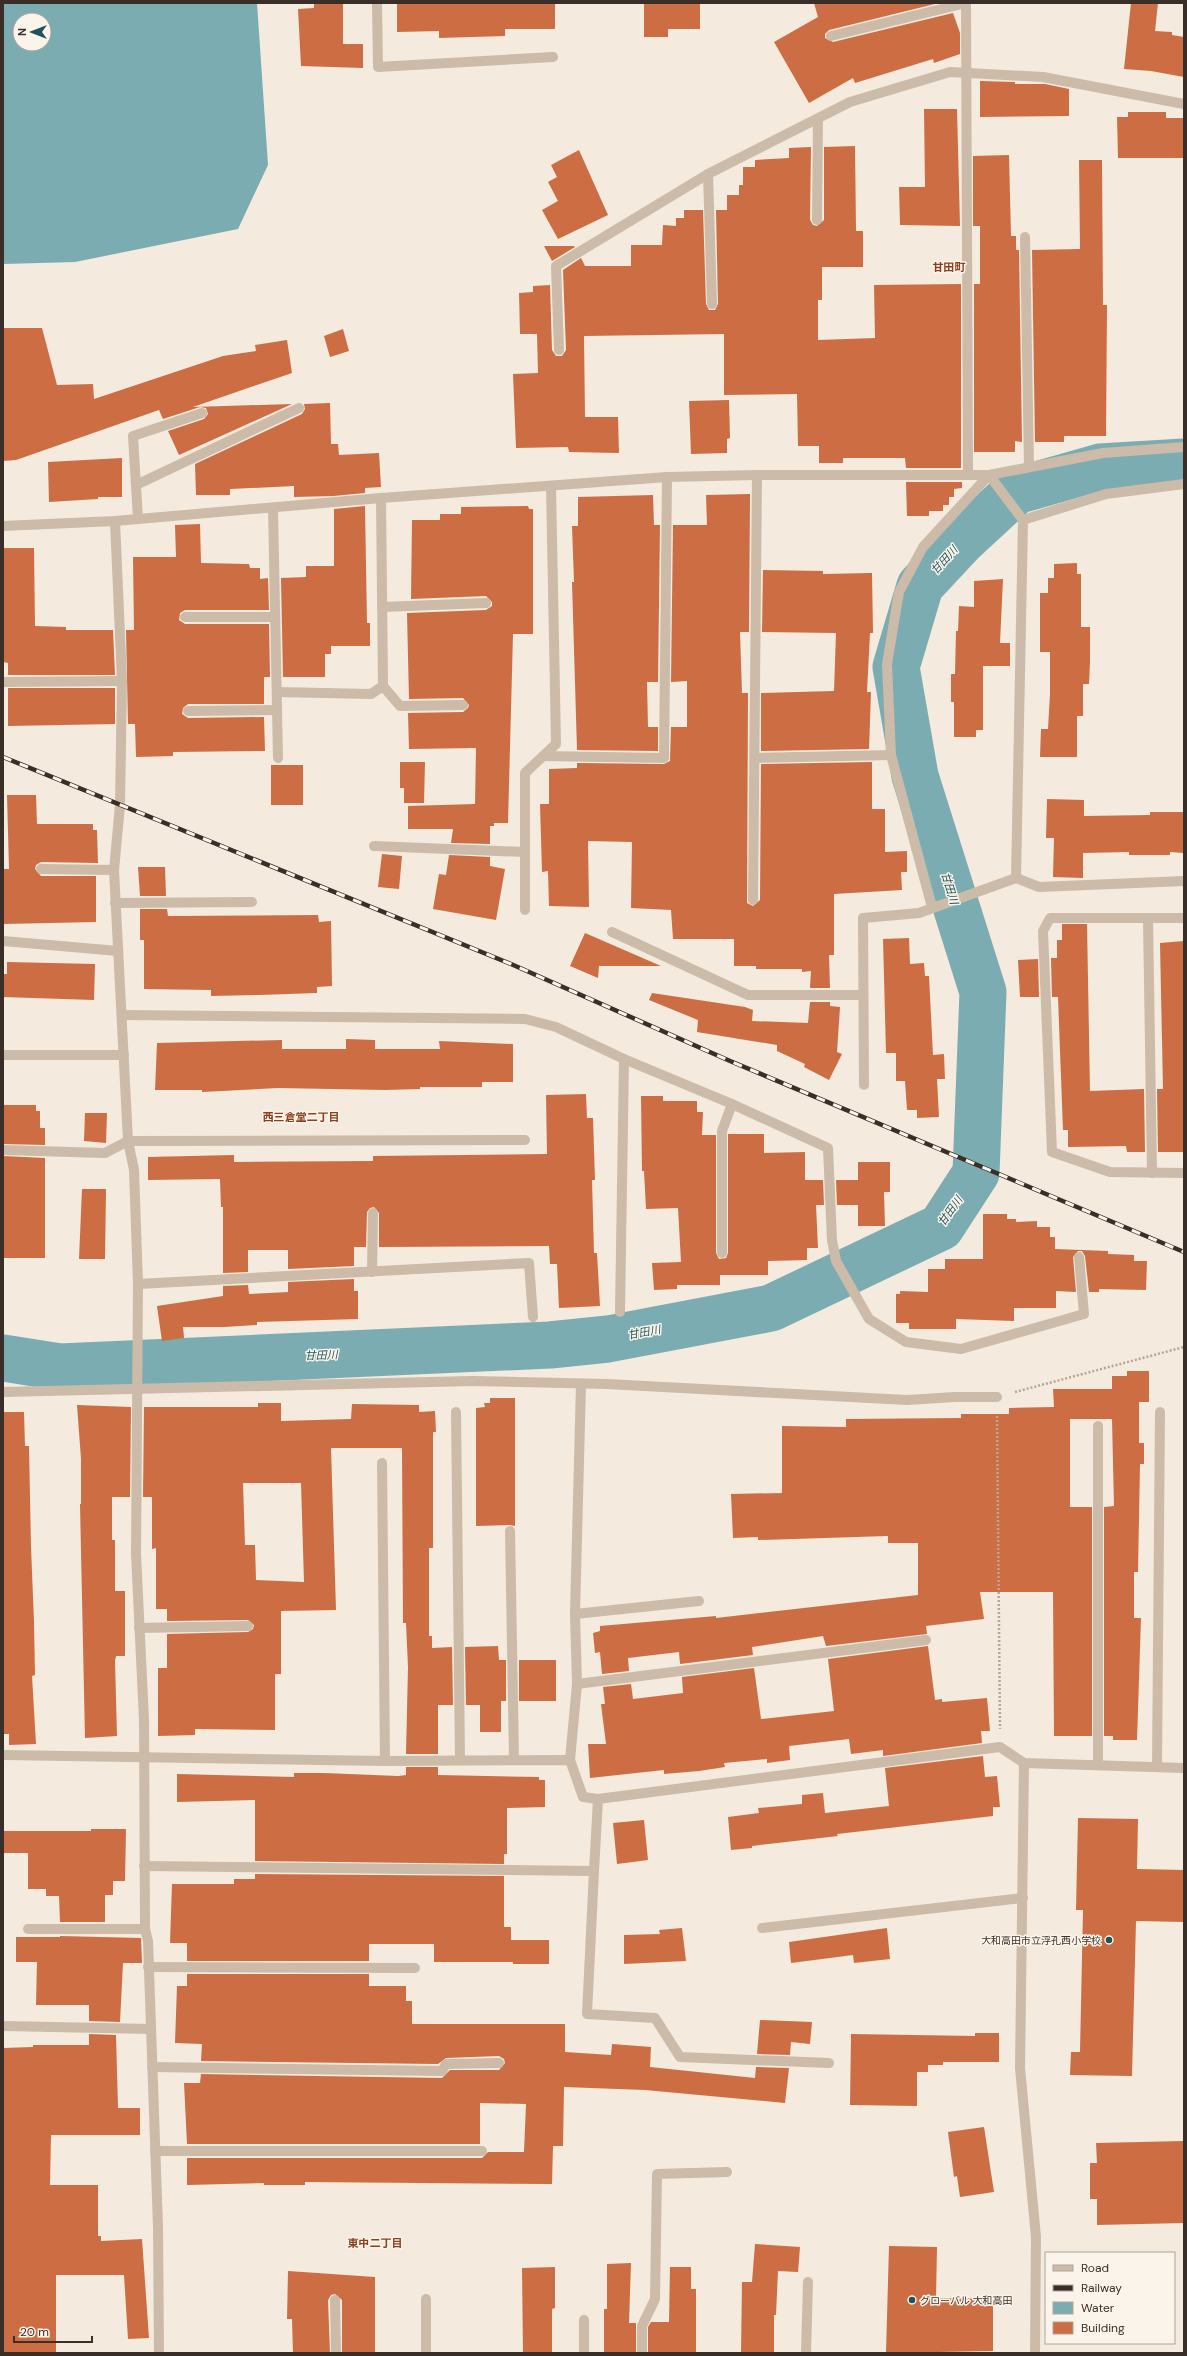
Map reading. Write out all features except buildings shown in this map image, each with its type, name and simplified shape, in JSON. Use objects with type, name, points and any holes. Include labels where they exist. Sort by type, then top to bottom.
[{"type":"street","points":[[377,3],[378,67],[553,57]]},
{"type":"street","points":[[831,36],[966,3],[968,475]]},
{"type":"street","points":[[559,350],[556,266],[708,174],[857,100],[950,72],[1043,77],[1184,104]]},
{"type":"street","points":[[817,220],[818,119]]},
{"type":"street","points":[[708,174],[712,304]]},
{"type":"street","points":[[1025,237],[1029,467]]},
{"type":"street","points":[[136,485],[299,408]]},
{"type":"street","points":[[138,519],[133,436],[202,413]]},
{"type":"street","points":[[3,526],[115,521],[381,498],[667,478],[757,475],[989,475],[1103,453],[1184,447]]},
{"type":"street","points":[[753,900],[757,475]]},
{"type":"street","points":[[989,475],[1023,520],[1016,878]]},
{"type":"street","points":[[932,907],[891,755],[887,664],[899,592],[923,547],[989,475]]},
{"type":"street","points":[[543,756],[664,758],[667,478]]},
{"type":"street","points":[[1023,520],[1106,494],[1184,484]]},
{"type":"street","points":[[525,910],[525,772],[556,744],[551,486]]},
{"type":"street","points":[[381,498],[383,686],[400,706],[463,705]]},
{"type":"street","points":[[273,508],[278,758]]},
{"type":"street","points":[[115,521],[122,681],[120,805],[114,870],[128,1141],[134,1170],[138,1284],[136,1390],[136,1554],[144,1757],[145,1929],[148,1941],[151,2029],[159,2353]]},
{"type":"street","points":[[382,607],[486,603]]},
{"type":"street","points":[[185,616],[275,617]]},
{"type":"street","points":[[3,682],[122,681]]},
{"type":"street","points":[[277,692],[371,694],[383,686]]},
{"type":"street","points":[[188,711],[277,710]]},
{"type":"street","points":[[754,758],[891,755]]},
{"type":"street","points":[[374,846],[525,852]]},
{"type":"street","points":[[41,869],[114,870]]},
{"type":"street","points":[[864,1085],[862,995],[863,918],[919,913],[932,907],[1016,878],[1039,887],[1184,881]]},
{"type":"street","points":[[115,903],[252,902]]},
{"type":"street","points":[[1184,918],[1050,918],[1043,931],[1052,1152],[1110,1172],[1184,1173]]},
{"type":"street","points":[[1148,918],[1152,1173]]},
{"type":"street","points":[[612,932],[748,995],[862,995]]},
{"type":"street","points":[[3,941],[118,951]]},
{"type":"street","points":[[122,1015],[525,1019],[556,1027],[624,1059],[732,1104],[828,1148],[832,1240],[836,1262],[869,1320],[906,1342],[961,1349],[1084,1314],[1079,1258]]},
{"type":"street","points":[[3,1055],[124,1055]]},
{"type":"street","points":[[620,1312],[624,1059]]},
{"type":"street","points":[[722,1253],[722,1131],[732,1104]]},
{"type":"street","points":[[3,1150],[105,1153],[128,1141],[525,1140]]},
{"type":"street","points":[[372,1272],[373,1213]]},
{"type":"street","points":[[138,1284],[529,1263],[533,1317]]},
{"type":"street","points":[[3,1392],[472,1381],[581,1384],[907,1400],[955,1397],[997,1397]]},
{"type":"street","points":[[581,1384],[575,1614],[577,1684],[570,1760],[583,1797],[598,1799],[1000,1747],[1024,1763],[1098,1764],[1184,1768]]},
{"type":"street","points":[[456,1412],[460,1759]]},
{"type":"street","points":[[1157,1767],[1160,1412]]},
{"type":"street","points":[[1098,1426],[1098,1764]]},
{"type":"street","points":[[382,1462],[386,1761]]},
{"type":"street","points":[[510,1531],[514,1759]]},
{"type":"street","points":[[575,1614],[699,1601]]},
{"type":"street","points":[[139,1628],[248,1626]]},
{"type":"street","points":[[577,1684],[926,1640]]},
{"type":"street","points":[[3,1755],[386,1761],[460,1759],[570,1760]]},
{"type":"street","points":[[1024,1763],[1020,2068],[1036,2237],[1035,2353]]},
{"type":"street","points":[[598,1799],[586,2014],[655,2018],[680,2057],[829,2063]]},
{"type":"street","points":[[144,1866],[594,1871]]},
{"type":"street","points":[[762,1928],[1023,1898]]},
{"type":"street","points":[[28,1929],[145,1929]]},
{"type":"street","points":[[148,1966],[415,1968]]},
{"type":"street","points":[[3,2026],[151,2029]]},
{"type":"street","points":[[152,2067],[442,2071],[446,2064],[499,2063]]},
{"type":"street","points":[[155,2151],[482,2151]]},
{"type":"street","points":[[642,2353],[642,2326],[655,2299],[657,2174],[727,2172]]},
{"type":"street","points":[[806,2353],[808,2282]]},
{"type":"street","points":[[426,2299],[426,2353]]},
{"type":"street","points":[[335,2300],[336,2353]]},
{"type":"street","points":[[584,2320],[584,2353]]},
{"type":"path","points":[[1000,1747],[997,1397],[1111,1364],[1184,1347]]},
{"type":"water","points":[[3,3],[257,3],[268,165],[238,229],[75,262],[3,264]]},
{"type":"waterway","name":"甘田川","points":[[3,1358],[60,1367],[550,1345],[608,1339],[771,1308],[941,1227],[976,1173],[983,992],[915,776],[896,667],[920,586],[962,541],[1016,491],[1100,467],[1184,462]]},
{"type":"railway","points":[[3,757],[511,964],[730,1061],[1184,1252]]},
{"type":"place","name":"大和高田市立浮孔西小学校","points":[[1109,1940]]},
{"type":"place","name":"グローバル 大和高田","points":[[912,2300]]},
{"type":"district","name":"甘田町","points":[[949,267]]},
{"type":"district","name":"西三倉堂二丁目","points":[[301,1117]]},
{"type":"district","name":"東中二丁目","points":[[375,2243]]}]
